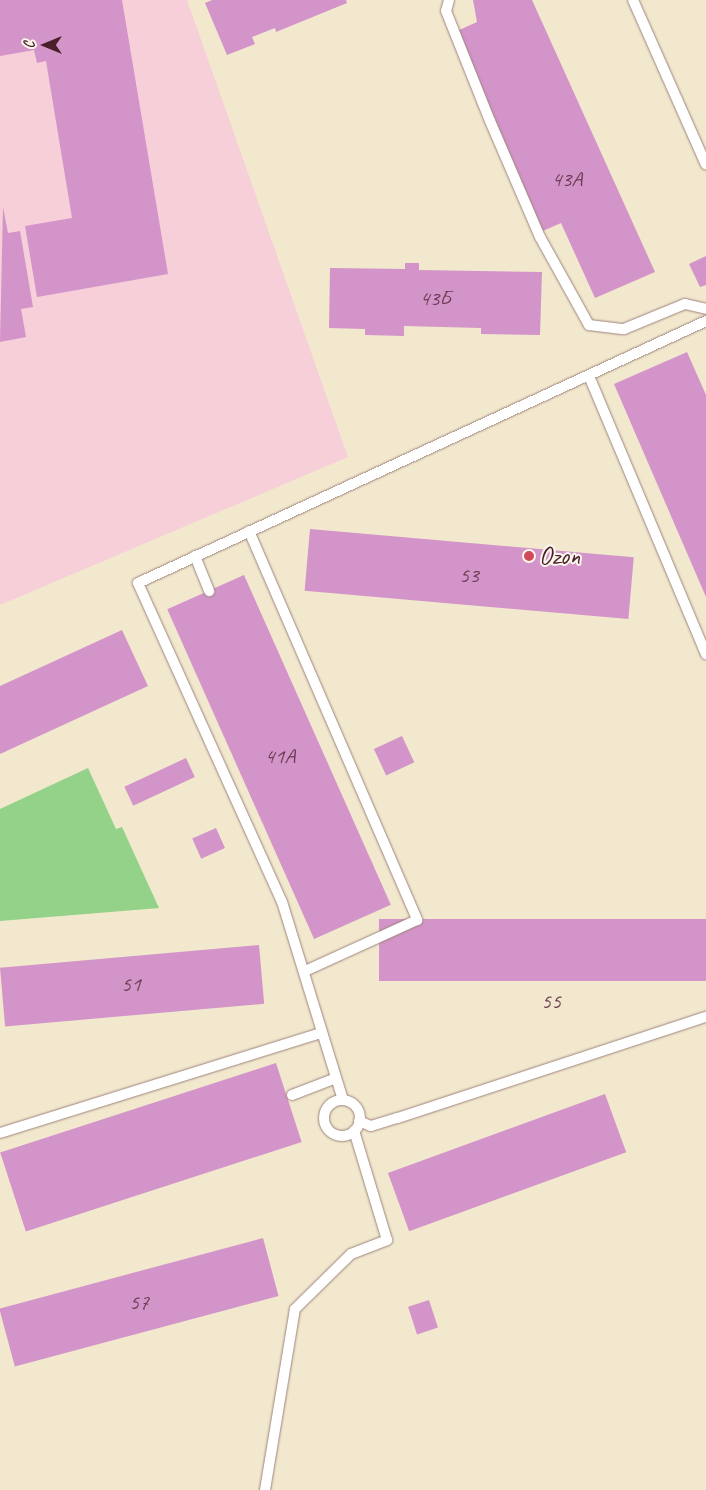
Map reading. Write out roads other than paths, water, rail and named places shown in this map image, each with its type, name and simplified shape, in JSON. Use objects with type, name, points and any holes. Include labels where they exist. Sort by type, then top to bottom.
[{"type":"lane","points":[[449,0],[446,11],[482,104],[540,237],[589,325],[624,328],[684,304],[706,309]]},
{"type":"lane","points":[[633,0],[706,165]]},
{"type":"lane","points":[[265,1490],[296,1309],[351,1254],[387,1240],[354,1132],[359,1121],[358,1110],[343,1100],[305,971],[282,902],[138,583],[706,321]]},
{"type":"lane","points":[[589,376],[706,654]]},
{"type":"lane","points":[[249,531],[417,920],[305,971]]},
{"type":"lane","points":[[195,556],[209,591]]},
{"type":"lane","points":[[359,1121],[371,1126],[398,1118],[706,1017]]},
{"type":"lane","points":[[0,1133],[322,1033]]},
{"type":"lane","points":[[292,1096],[336,1078]]},
{"type":"lane","points":[[343,1100],[327,1107],[324,1123],[337,1135],[354,1132]]},
{"type":"place","name":"Ozon","points":[[529,556]]}]
